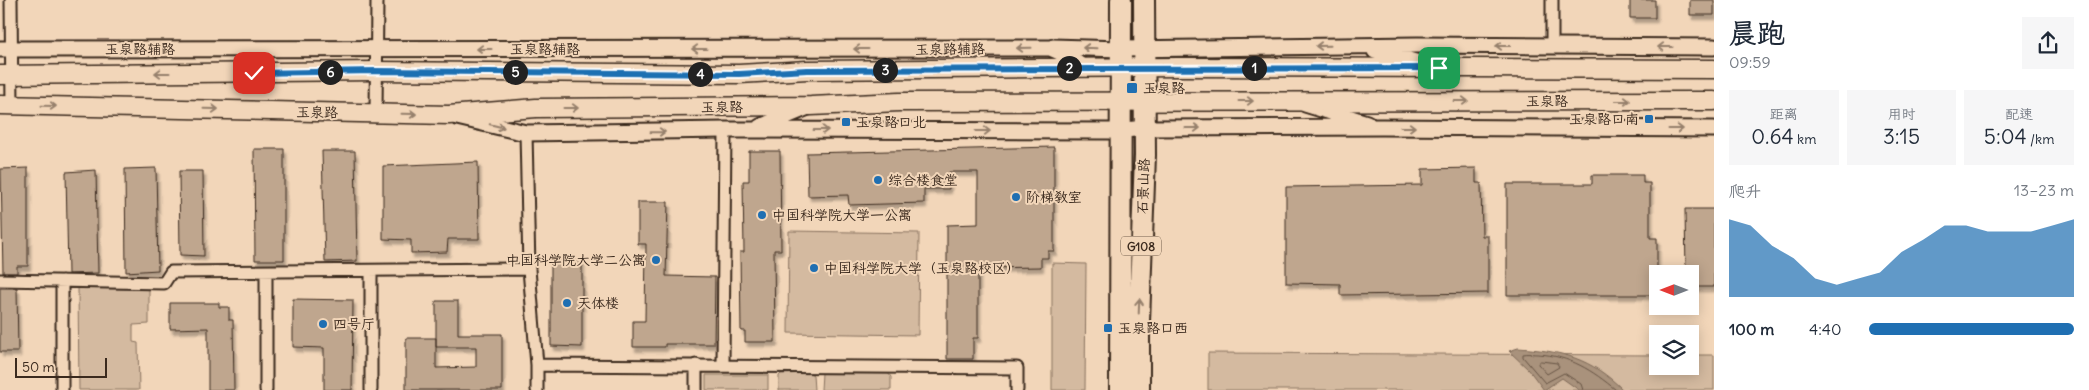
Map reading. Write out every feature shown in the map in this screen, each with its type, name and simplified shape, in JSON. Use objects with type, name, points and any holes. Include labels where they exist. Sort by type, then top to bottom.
[{"type":"highway","name":"G108","points":[[1121,0],[1122,102]]},
{"type":"highway","name":"G108","points":[[1144,0],[1145,101]]},
{"type":"highway","name":"石景山路","points":[[1139,390],[1145,101]]},
{"type":"highway","name":"石景山路","points":[[1120,390],[1122,102]]},
{"type":"main road","points":[[5,75],[376,71],[739,74],[807,70],[1084,68],[1121,58],[1439,68],[1714,68]]},
{"type":"main road","name":"玉泉路","points":[[6,106],[449,115],[536,108],[812,106],[898,102],[1714,101]]},
{"type":"street","points":[[6,106],[6,49],[12,0]]},
{"type":"street","points":[[376,113],[377,0]]},
{"type":"street","points":[[1552,0],[1552,46]]},
{"type":"street","points":[[1356,46],[1439,68]]},
{"type":"street","points":[[1145,58],[1356,46],[1714,47]]},
{"type":"street","points":[[1050,48],[1121,58]]},
{"type":"street","name":"玉泉路辅路","points":[[6,49],[1050,48],[1066,55],[1084,68]]},
{"type":"street","points":[[1294,101],[1382,127]]},
{"type":"street","points":[[752,131],[812,106]]},
{"type":"street","name":"玉泉路","points":[[449,115],[526,133],[725,130],[1122,130],[1145,128],[1382,127],[1714,129]]},
{"type":"street","points":[[723,365],[725,130]]},
{"type":"street","points":[[526,133],[529,269],[537,365],[537,390]]},
{"type":"street","points":[[0,280],[164,283],[170,272],[371,272],[529,269]]},
{"type":"street","points":[[266,272],[266,390]]},
{"type":"street","points":[[371,272],[371,390]]},
{"type":"street","points":[[62,281],[62,390]]},
{"type":"street","points":[[537,365],[1017,368],[1017,390]]},
{"type":"street","points":[[696,365],[696,390]]},
{"type":"shaded area","points":[[789,231],[919,233],[918,335],[788,333]]},
{"type":"shaded area","points":[[1052,263],[1086,264],[1085,390],[1052,390]]},
{"type":"shaded area","points":[[78,286],[149,286],[149,324],[133,325],[133,342],[138,343],[139,390],[79,390]]},
{"type":"shaded area","points":[[1208,353],[1649,355],[1649,375],[1699,375],[1699,355],[1714,355],[1714,390],[1208,390]]},
{"type":"shaded area","points":[[880,371],[888,373],[891,377],[891,390],[821,390],[822,373]]},
{"type":"shaded area","points":[[810,373],[813,375],[814,390],[779,390],[779,376],[781,374]]},
{"type":"shaded area","points":[[706,375],[768,375],[768,390],[706,390]]},
{"type":"water","points":[[1518,348],[1548,351],[1575,358],[1599,370],[1623,390],[1579,390],[1562,378],[1544,390],[1529,370],[1509,351]]},
{"type":"building","points":[[1630,0],[1655,0],[1655,18],[1630,18]]},
{"type":"building","points":[[1690,0],[1714,0],[1714,15],[1690,15]]},
{"type":"building","points":[[1054,147],[1054,251],[1048,251],[1048,258],[1041,258],[1041,267],[978,268],[978,338],[973,338],[973,359],[947,359],[947,225],[978,224],[978,172],[949,172],[949,189],[924,189],[924,203],[849,205],[848,195],[808,196],[807,153]]},
{"type":"building","points":[[254,149],[284,149],[284,260],[255,260]]},
{"type":"building","points":[[322,151],[355,151],[357,261],[325,262]]},
{"type":"building","name":"中国科学院大学一公寓","points":[[749,151],[780,151],[781,250],[774,250],[775,342],[745,342],[745,331],[741,331],[740,252],[744,252],[743,181],[749,181]]},
{"type":"building","points":[[478,162],[479,239],[448,239],[447,252],[411,253],[411,240],[383,239],[383,166]]},
{"type":"building","points":[[28,168],[28,266],[17,266],[17,273],[3,273],[1,169]]},
{"type":"building","points":[[156,168],[158,270],[126,272],[125,169]]},
{"type":"building","points":[[1476,168],[1476,183],[1481,183],[1482,236],[1488,236],[1488,293],[1340,295],[1340,284],[1286,283],[1286,187],[1422,185],[1422,169]]},
{"type":"building","points":[[96,170],[98,273],[68,274],[66,172]]},
{"type":"building","points":[[179,171],[203,171],[204,256],[180,255]]},
{"type":"building","points":[[1592,175],[1643,175],[1643,183],[1650,183],[1650,238],[1657,238],[1657,265],[1649,265],[1649,295],[1507,295],[1507,184],[1592,184]]},
{"type":"building","name":"中国科学院大学二公寓","points":[[638,202],[668,202],[666,276],[715,277],[714,344],[665,344],[665,347],[633,347],[633,321],[645,321],[646,244],[638,244]]},
{"type":"building","points":[[1685,209],[1714,209],[1714,287],[1699,287],[1699,265],[1686,265]]},
{"type":"building","name":"天体楼","points":[[551,260],[582,260],[582,347],[551,346]]},
{"type":"building","points":[[0,288],[17,288],[18,352],[0,352]]},
{"type":"building","name":"四号厅","points":[[293,299],[353,300],[352,390],[324,390],[324,348],[293,347]]},
{"type":"building","points":[[436,301],[458,301],[458,334],[502,334],[502,390],[406,390],[406,338],[436,338]],"holes":[[[436,347],[476,347],[476,367],[436,368]]]},
{"type":"building","points":[[170,303],[219,303],[219,307],[229,307],[229,320],[233,320],[234,390],[208,390],[208,328],[170,329]]},
{"type":"place","name":"玉泉路","points":[[1132,88]]},
{"type":"place","name":"玉泉路口南","points":[[1649,119]]},
{"type":"place","name":"玉泉路口北","points":[[846,122]]},
{"type":"place","name":"综合楼食堂","points":[[878,180]]},
{"type":"place","name":"阶梯教室","points":[[1016,197]]},
{"type":"place","name":"中国科学院大学一公寓","points":[[762,215]]},
{"type":"place","name":"中国科学院大学二公寓","points":[[656,260]]},
{"type":"place","name":"中国科学院大学（玉泉路校区）","points":[[814,268]]},
{"type":"place","name":"天体楼","points":[[567,303]]},
{"type":"place","name":"四号厅","points":[[323,324]]},
{"type":"place","name":"玉泉路口西","points":[[1108,328]]},
{"type":"route","points":[[254,73],[376,71],[739,74],[807,70],[1439,68]]}]
